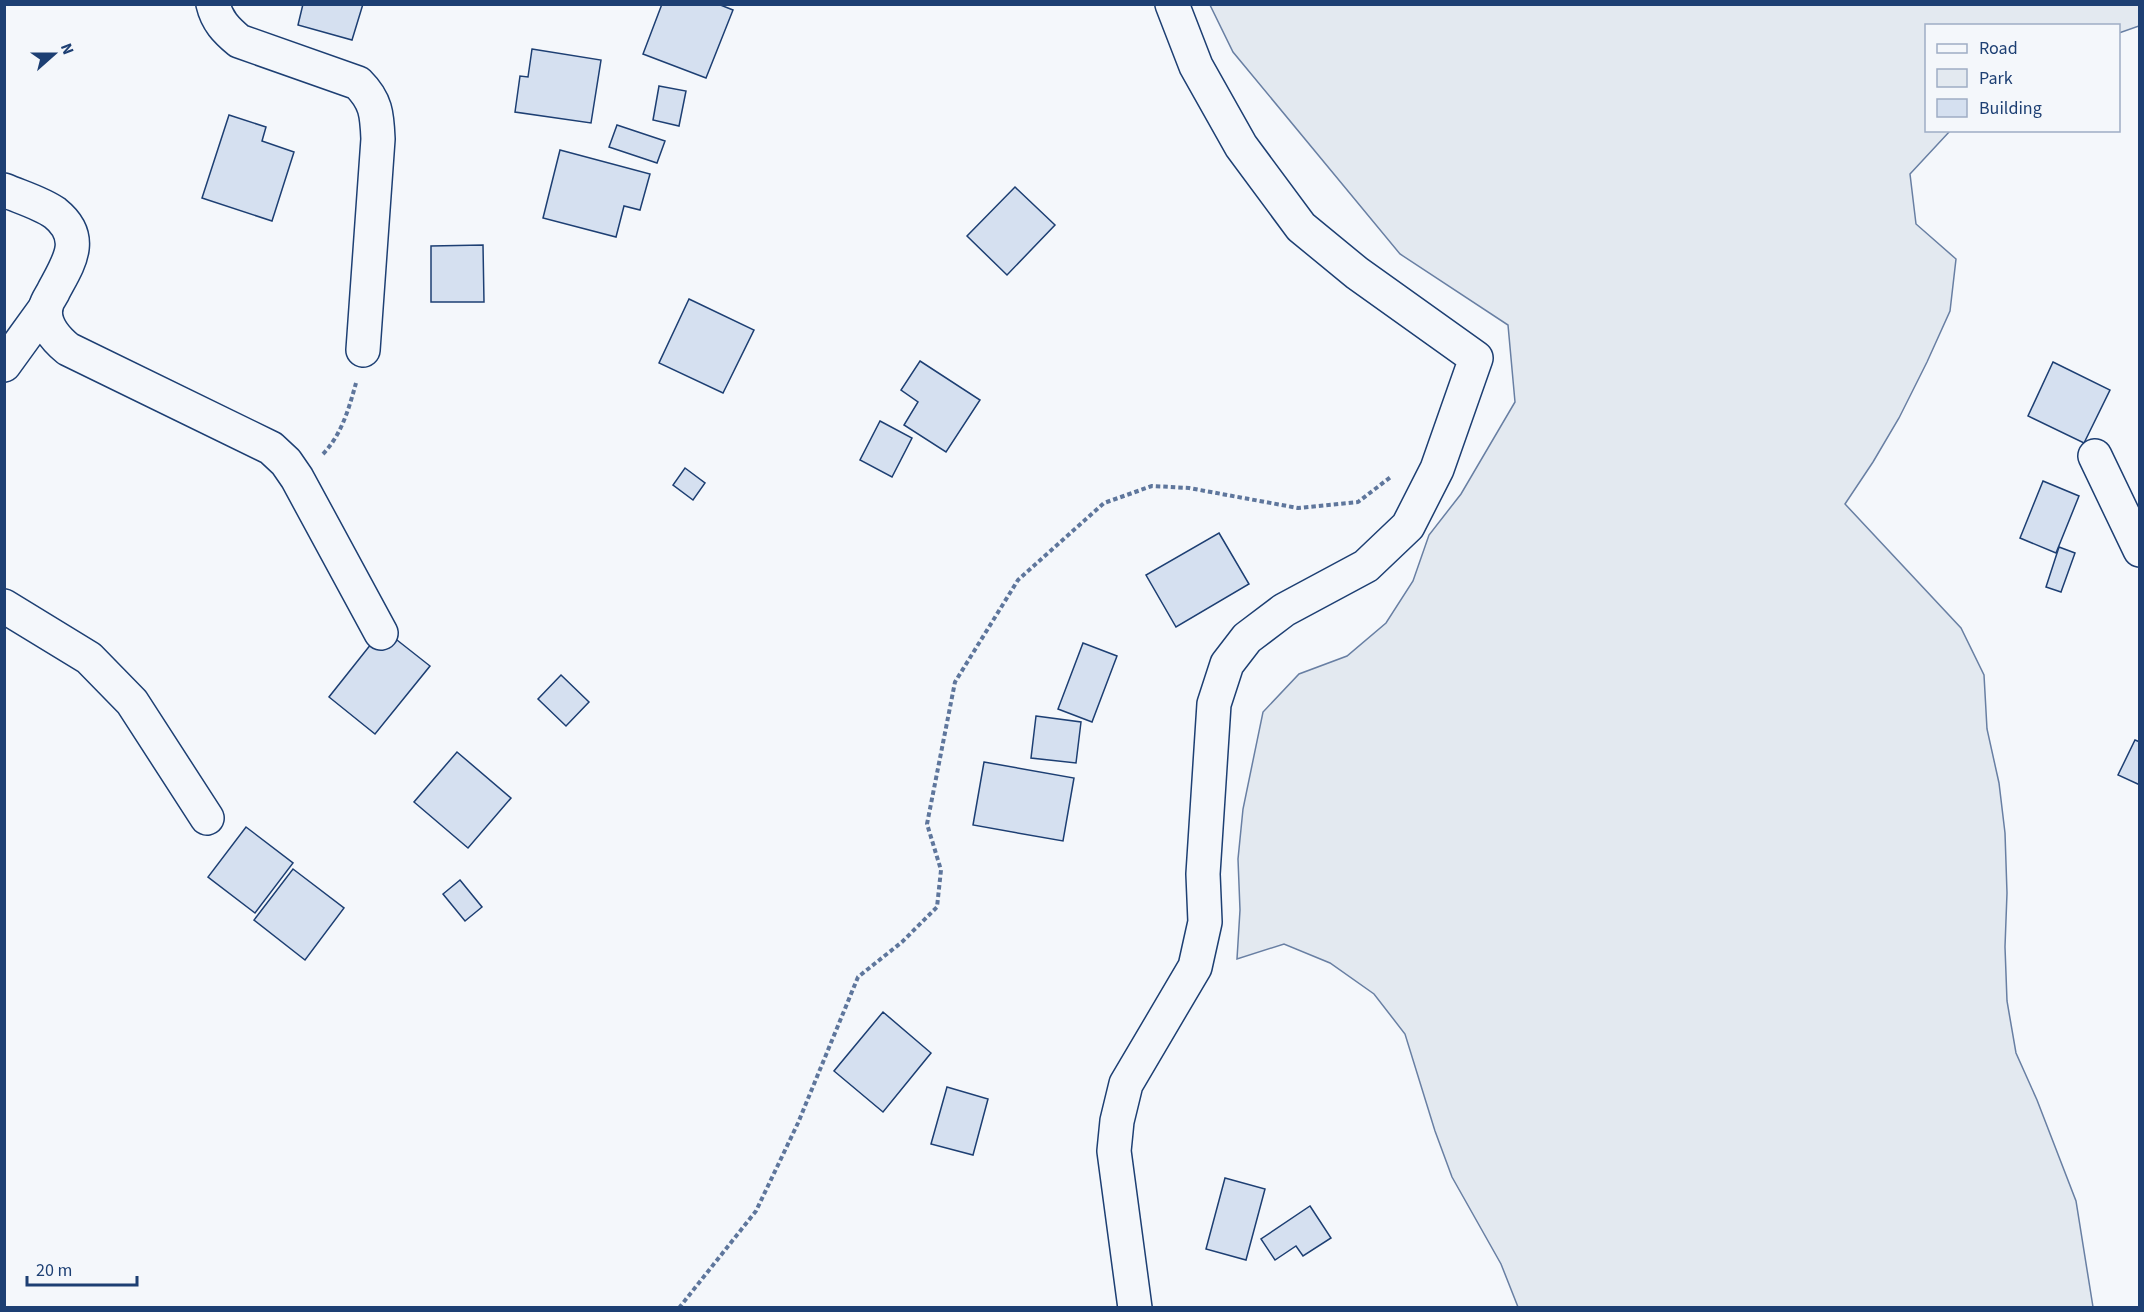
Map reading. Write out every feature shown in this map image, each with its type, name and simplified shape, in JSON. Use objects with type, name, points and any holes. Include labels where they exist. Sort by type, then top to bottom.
[{"type":"street","points":[[213,4],[224,28],[239,41],[358,83],[370,95],[377,115],[378,139],[363,350]]},
{"type":"street","points":[[1135,1308],[1114,1151],[1117,1121],[1126,1084],[1195,968],[1205,922],[1203,874],[1214,704],[1227,664],[1247,638],[1284,610],[1366,566],[1408,526],[1437,469],[1476,358],[1357,273],[1301,227],[1240,146],[1196,66],[1172,4]]},
{"type":"street","points":[[4,190],[53,211],[64,222],[72,238],[72,256],[46,307],[4,365]]},
{"type":"street","points":[[46,307],[48,322],[54,338],[68,349],[271,448],[286,462],[297,478],[381,633]]},
{"type":"street","points":[[2095,456],[2139,550]]},
{"type":"street","points":[[4,606],[89,658],[132,702],[207,818]]},
{"type":"path","points":[[297,478],[331,446],[346,417],[363,350]]},
{"type":"path","points":[[679,1308],[756,1211],[798,1123],[858,976],[902,942],[937,907],[941,870],[927,824],[955,682],[1018,580],[1104,502],[1152,486],[1189,488],[1298,508],[1358,502],[1394,475]]},
{"type":"green space","points":[[1210,5],[2139,5],[2139,26],[2120,33],[2120,24],[1925,24],[1925,132],[1949,132],[1910,174],[1916,224],[1956,259],[1950,311],[1899,418],[1845,504],[1961,628],[1984,675],[1987,729],[1999,783],[2005,833],[2007,1001],[2016,1053],[2037,1100],[2076,1201],[2093,1307],[1518,1307],[1501,1264],[1452,1177],[1405,1034],[1374,994],[1330,963],[1284,944],[1237,959],[1240,910],[1238,859],[1243,809],[1263,712],[1299,674],[1347,656],[1386,623],[1413,581],[1429,535],[1461,494],[1515,402],[1508,325],[1400,254],[1233,52]]},
{"type":"building","points":[[303,4],[363,4],[352,40],[298,25]]},
{"type":"building","points":[[662,4],[718,4],[733,10],[706,78],[643,54]]},
{"type":"building","points":[[532,49],[601,60],[591,123],[515,112],[520,76],[528,77]]},
{"type":"building","points":[[659,86],[686,91],[679,126],[653,120]]},
{"type":"building","points":[[229,115],[266,127],[262,141],[294,152],[272,221],[202,198]]},
{"type":"building","points":[[617,125],[665,141],[657,163],[609,147]]},
{"type":"building","points":[[560,150],[650,174],[640,210],[624,206],[616,237],[543,218]]},
{"type":"building","points":[[1015,187],[1055,225],[1007,275],[967,236]]},
{"type":"building","points":[[483,245],[484,302],[431,302],[431,246]]},
{"type":"building","points":[[689,299],[754,330],[723,393],[659,363]]},
{"type":"building","points":[[920,361],[980,400],[946,452],[904,425],[918,402],[901,390]]},
{"type":"building","points":[[2053,362],[2110,390],[2084,443],[2028,416]]},
{"type":"building","points":[[880,421],[912,438],[892,477],[860,460]]},
{"type":"building","points":[[685,468],[705,483],[693,500],[673,485]]},
{"type":"building","points":[[2043,481],[2079,496],[2056,553],[2020,538]]},
{"type":"building","points":[[1219,533],[1249,584],[1176,627],[1146,575]]},
{"type":"building","points":[[2059,547],[2075,553],[2061,592],[2046,587]]},
{"type":"building","points":[[383,629],[430,666],[375,734],[329,697]]},
{"type":"building","points":[[1083,643],[1117,656],[1092,722],[1058,709]]},
{"type":"building","points":[[561,675],[589,702],[566,726],[538,699]]},
{"type":"building","points":[[1036,716],[1081,722],[1076,763],[1031,758]]},
{"type":"building","points":[[2135,740],[2140,742],[2140,785],[2118,775]]},
{"type":"building","points":[[457,752],[511,798],[468,848],[414,802]]},
{"type":"building","points":[[984,762],[1074,778],[1063,841],[973,825]]},
{"type":"building","points":[[246,827],[293,863],[255,913],[208,877]]},
{"type":"building","points":[[293,869],[344,908],[305,960],[254,920]]},
{"type":"building","points":[[460,880],[482,907],[465,921],[443,894]]},
{"type":"building","points":[[883,1012],[931,1053],[883,1112],[834,1071]]},
{"type":"building","points":[[947,1087],[988,1099],[973,1155],[931,1144]]},
{"type":"building","points":[[1225,1178],[1265,1189],[1246,1260],[1206,1249]]},
{"type":"building","points":[[1310,1206],[1331,1238],[1303,1256],[1296,1246],[1275,1260],[1261,1239]]}]
